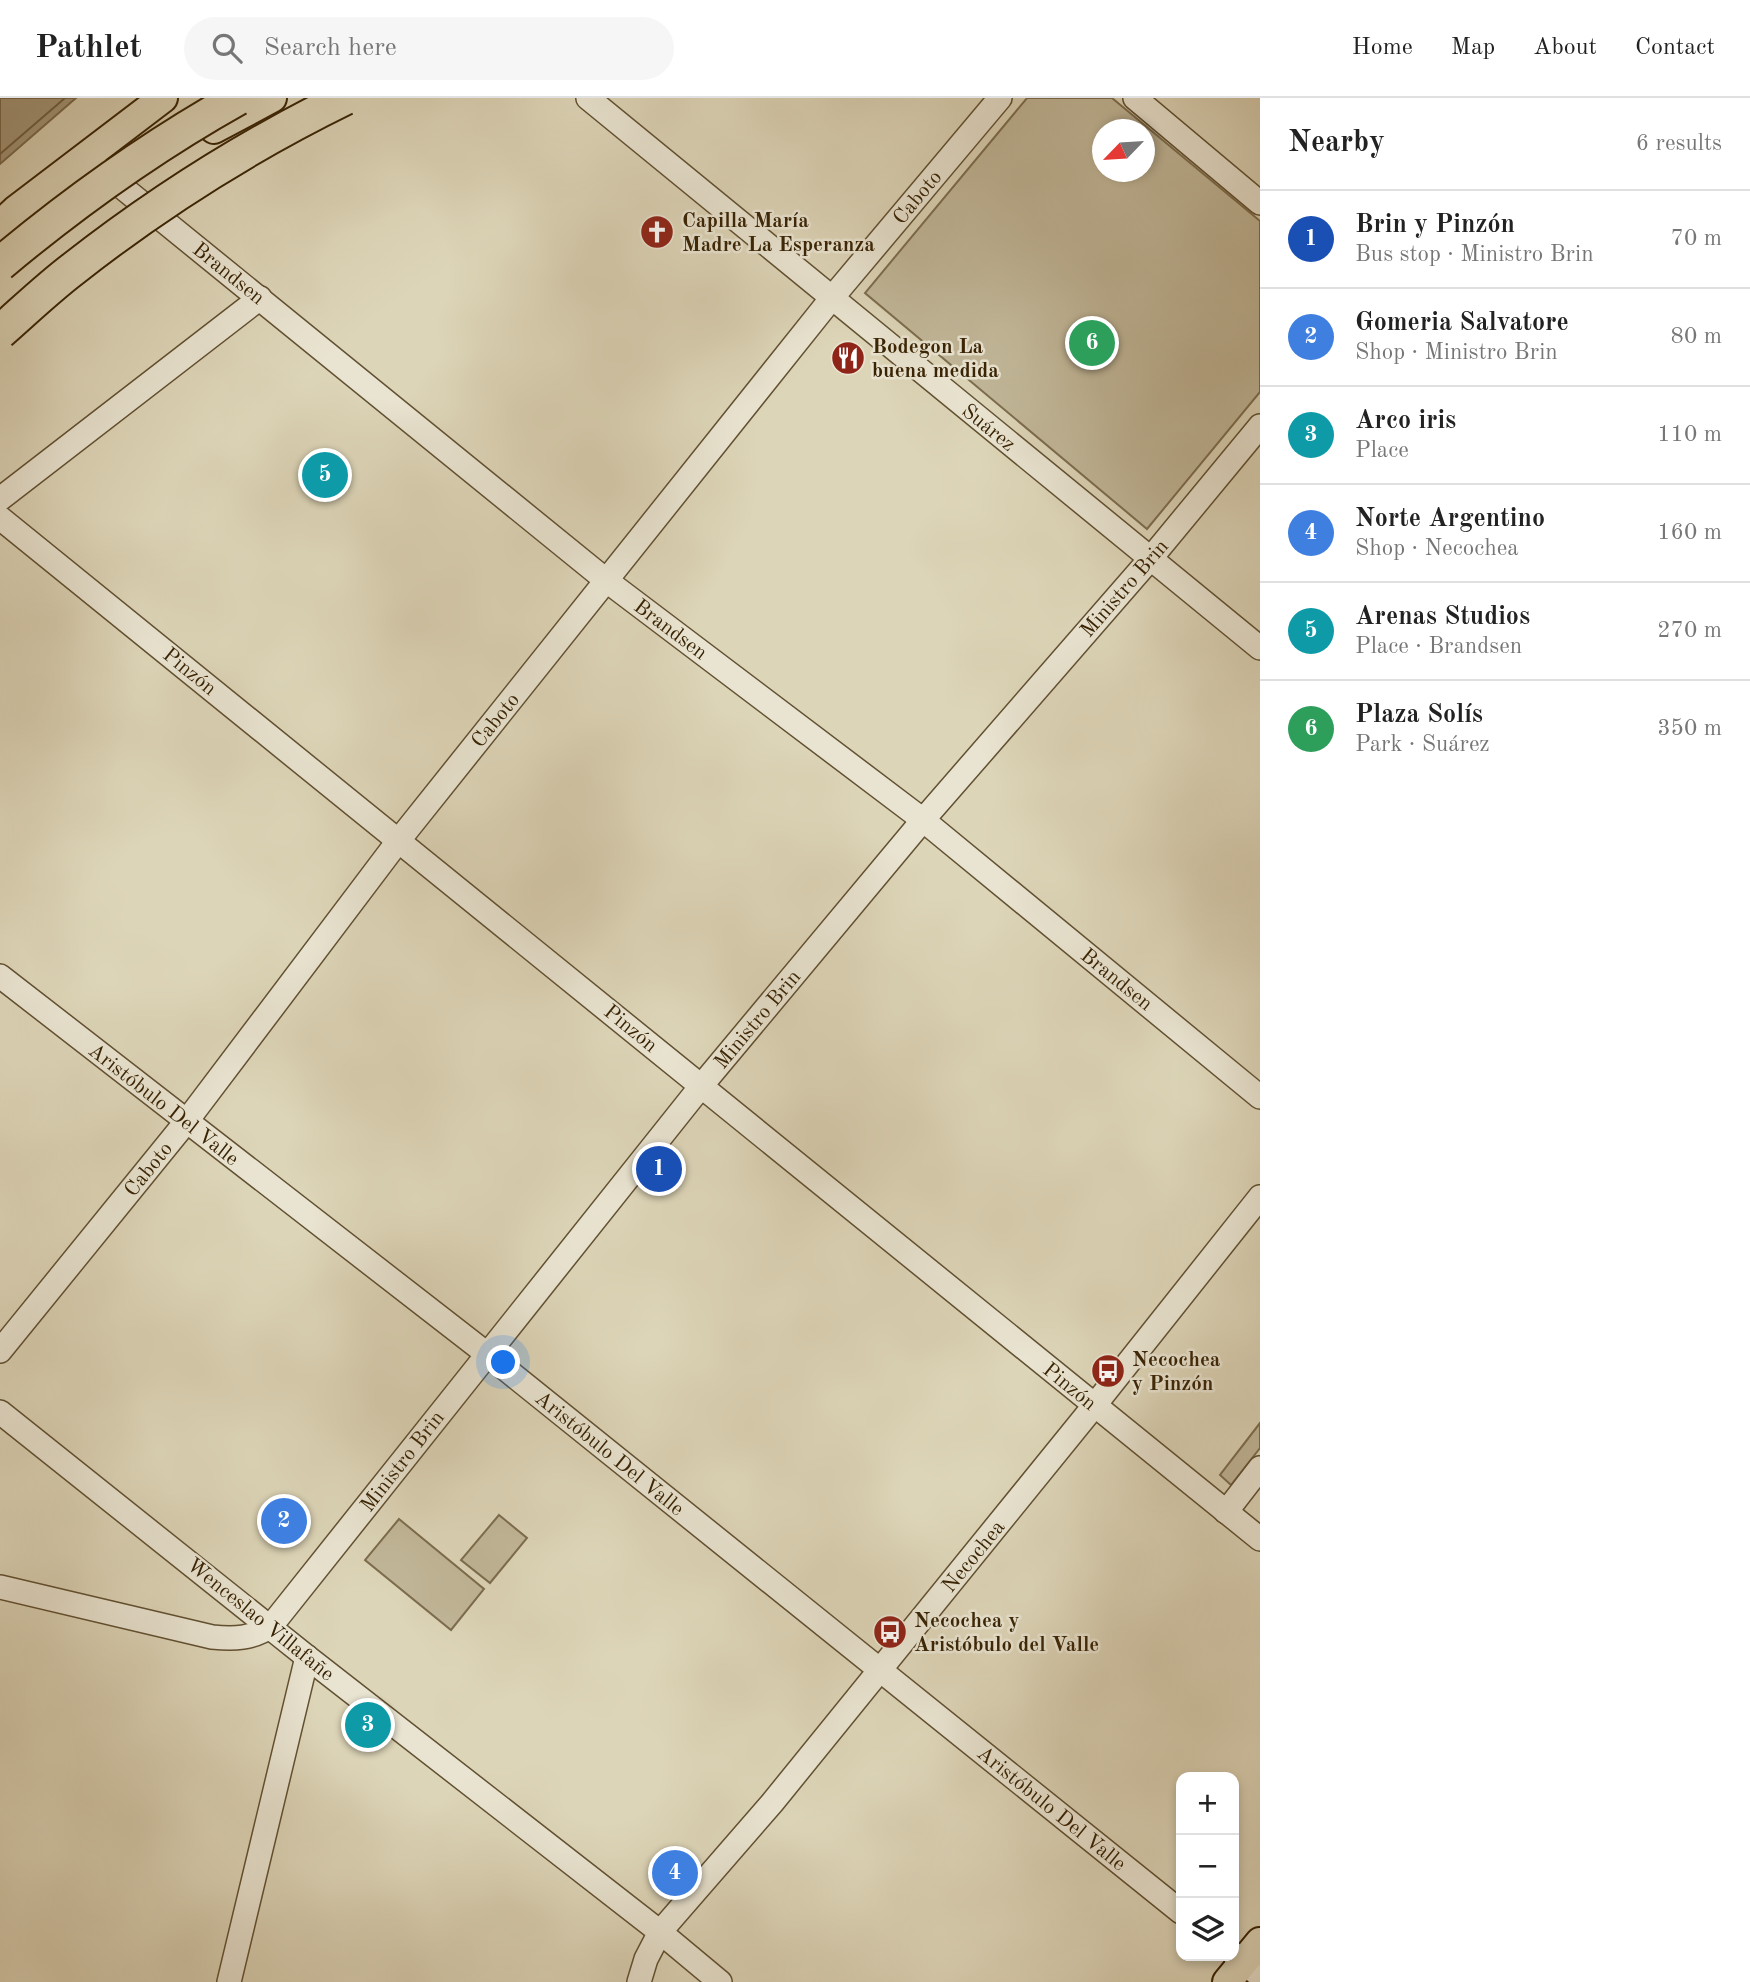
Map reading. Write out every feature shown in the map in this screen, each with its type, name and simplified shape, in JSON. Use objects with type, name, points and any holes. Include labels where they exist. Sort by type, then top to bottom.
[{"type":"highway","points":[[0,264],[40,230],[120,172],[202,118],[238,98]]},
{"type":"highway","points":[[0,332],[71,270],[148,213],[229,162],[345,98]]},
{"type":"main road","points":[[0,225],[163,98]]},
{"type":"main road","points":[[0,240],[24,225],[272,98]]},
{"type":"street","name":"Suárez","points":[[588,98],[1260,648]]},
{"type":"street","name":"Caboto","points":[[0,1351],[186,1122],[399,840],[831,299],[1000,98]]},
{"type":"street","points":[[1135,98],[1260,203]]},
{"type":"street","name":"Brandsen","points":[[85,157],[607,581],[922,820],[1260,1097]]},
{"type":"street","points":[[0,499],[260,298]]},
{"type":"street","name":"Ministro Brin","points":[[271,1626],[702,1085],[922,820],[1151,558],[1260,426]]},
{"type":"street","name":"Pinzón","points":[[0,518],[1260,1539]]},
{"type":"street","name":"Aristóbulo Del Valle","points":[[0,976],[487,1354],[1176,1908]]},
{"type":"street","name":"Necochea","points":[[639,1982],[646,1959],[660,1932],[772,1803],[1260,1197]]},
{"type":"street","name":"Wenceslao Villafañe","points":[[0,1412],[720,1982]]},
{"type":"street","points":[[1226,1512],[1260,1468]]},
{"type":"street","points":[[0,1587],[212,1637],[241,1639],[271,1626]]},
{"type":"street","points":[[229,1982],[307,1657]]},
{"type":"shaded area","points":[[1027,98],[1112,98],[1137,119],[1092,119],[1092,182],[1155,182],[1155,134],[1260,221],[1260,392],[1147,529],[865,293]]},
{"type":"shaded area","points":[[1260,1423],[1260,1448],[1231,1485],[1220,1475]]},
{"type":"shaded area","points":[[499,1515],[527,1538],[490,1583],[461,1560]]},
{"type":"shaded area","points":[[399,1519],[484,1589],[451,1630],[365,1560]]},
{"type":"water","points":[[0,98],[76,98],[0,164]]},
{"type":"place","name":"Capilla María Madre La Esperanza","points":[[657,232]]},
{"type":"place","name":"Plaza Solís","points":[[1092,343]]},
{"type":"place","name":"Bodegon La buena medida","points":[[848,358]]},
{"type":"place","name":"Arenas Studios","points":[[325,475]]},
{"type":"place","name":"Brin y Pinzón","points":[[659,1169]]},
{"type":"place","name":"Necochea y Pinzón","points":[[1108,1371]]},
{"type":"place","name":"Gomeria Salvatore","points":[[284,1521]]},
{"type":"place","name":"Necochea y Aristóbulo del Valle","points":[[890,1632]]},
{"type":"place","name":"Arco iris","points":[[368,1725]]},
{"type":"place","name":"Norte Argentino","points":[[675,1873]]}]
